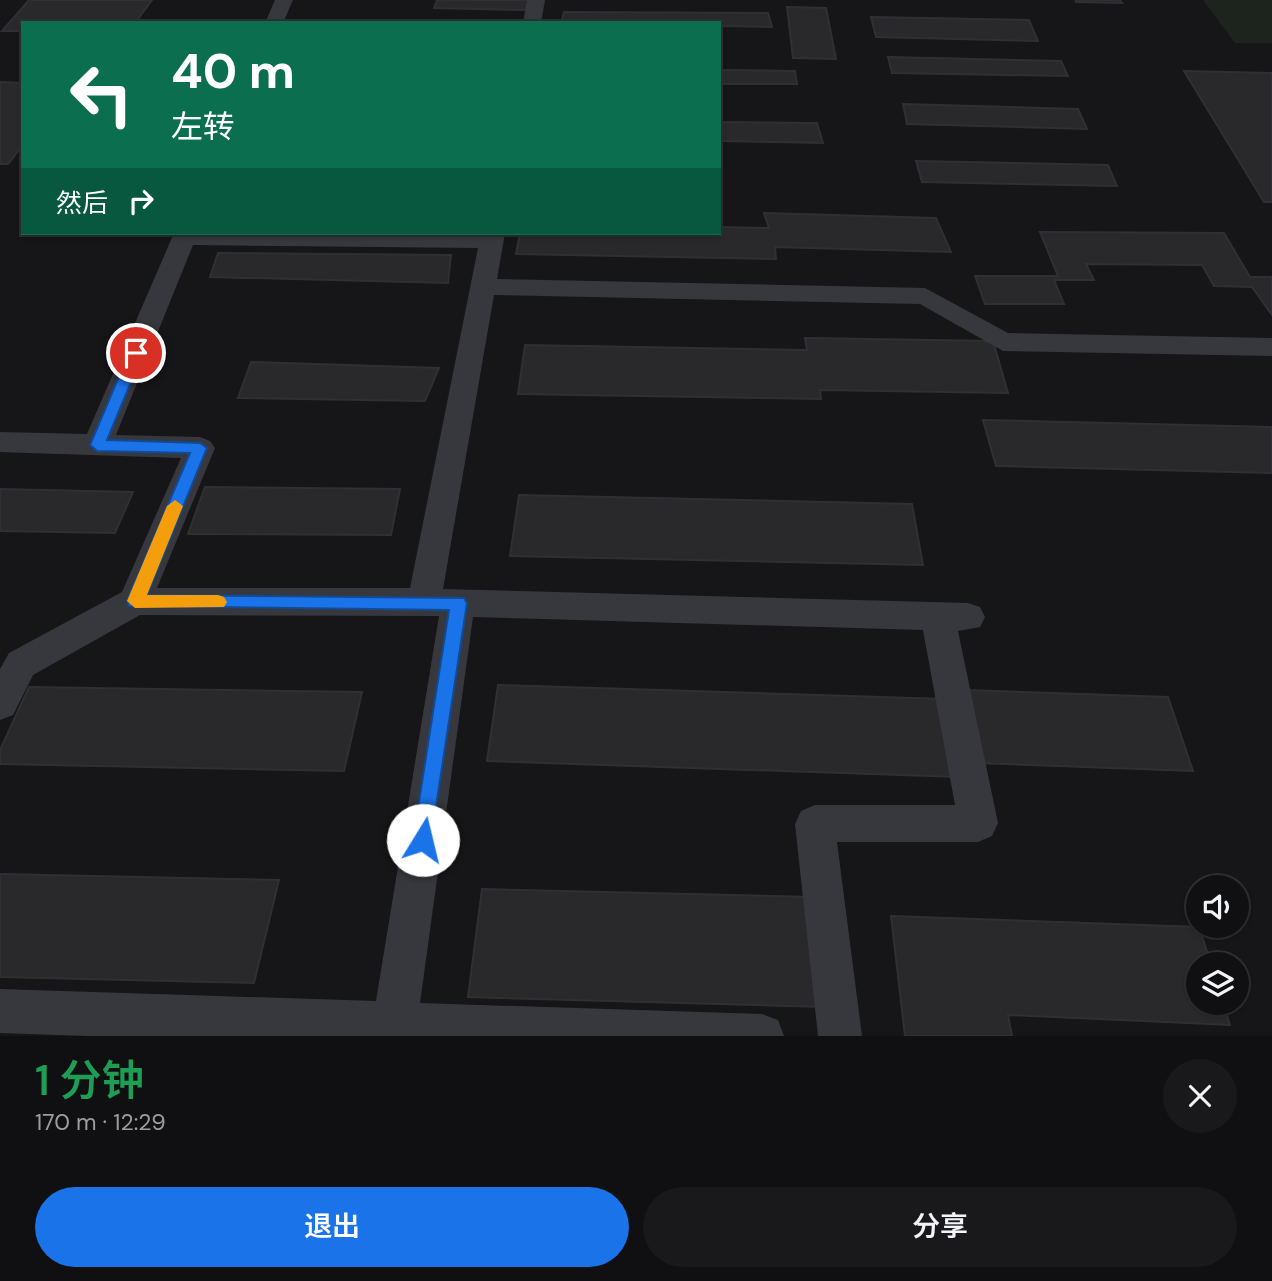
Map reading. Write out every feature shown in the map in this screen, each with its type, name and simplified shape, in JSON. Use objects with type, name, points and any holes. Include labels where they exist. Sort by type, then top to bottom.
[{"type":"street","points":[[275,21],[284,0]]},
{"type":"street","points":[[532,21],[536,0]]},
{"type":"street","points":[[97,445],[185,235],[492,237],[441,602],[396,1024]]},
{"type":"street","points":[[483,287],[925,296],[1003,342],[1272,347]]},
{"type":"street","points":[[0,442],[200,448],[135,601]]},
{"type":"street","points":[[0,705],[21,664],[135,601],[441,602],[953,617],[978,823],[816,824],[840,1036]]},
{"type":"street","points":[[0,1011],[762,1036]]},
{"type":"shaded area","points":[[1203,0],[1272,0],[1272,43],[1235,43]]},
{"type":"building","points":[[29,0],[152,0],[136,21],[21,21],[21,31],[2,31]]},
{"type":"building","points":[[437,0],[529,0],[525,10],[434,8]]},
{"type":"building","points":[[1075,0],[1120,0],[1122,3],[1076,2]]},
{"type":"building","points":[[787,7],[826,8],[836,59],[793,58]]},
{"type":"building","points":[[564,12],[768,13],[772,27],[721,26],[721,21],[562,21]]},
{"type":"building","points":[[871,17],[1029,20],[1038,41],[876,37]]},
{"type":"building","points":[[888,57],[1061,61],[1068,76],[892,73]]},
{"type":"building","points":[[721,70],[795,71],[797,84],[721,84]]},
{"type":"building","points":[[1184,71],[1272,73],[1272,202],[1264,202]]},
{"type":"building","points":[[0,82],[21,83],[21,148],[8,164],[0,164]]},
{"type":"building","points":[[903,104],[1078,109],[1087,129],[907,124]]},
{"type":"building","points":[[721,122],[817,123],[823,143],[721,141]]},
{"type":"building","points":[[916,161],[1108,165],[1117,186],[922,182]]},
{"type":"building","points":[[764,213],[936,218],[951,252],[775,247],[776,259],[516,254],[520,235],[721,235],[721,227],[769,228]]},
{"type":"building","points":[[1040,232],[1224,233],[1250,277],[1272,277],[1272,315],[1252,287],[1214,286],[1202,265],[1086,264],[1094,280],[1054,280],[1064,304],[985,304],[975,276],[1058,276]]},
{"type":"building","points":[[218,253],[451,255],[448,283],[210,277]]},
{"type":"building","points":[[805,338],[993,341],[1008,393],[820,390],[821,399],[518,394],[525,345],[807,350]]},
{"type":"building","points":[[251,362],[439,368],[425,401],[238,398]]},
{"type":"building","points":[[983,420],[1272,427],[1272,473],[996,466]]},
{"type":"building","points":[[205,487],[400,489],[391,535],[188,534]]},
{"type":"building","points":[[0,489],[133,492],[115,533],[0,531]]},
{"type":"building","points":[[519,495],[912,504],[923,565],[510,556]]},
{"type":"building","points":[[498,685],[944,699],[958,777],[487,761]]},
{"type":"building","points":[[29,687],[362,692],[344,771],[0,764],[0,750]]},
{"type":"building","points":[[964,690],[1168,697],[1193,771],[978,763]]},
{"type":"building","points":[[0,874],[279,880],[254,983],[0,977]]},
{"type":"building","points":[[482,889],[813,897],[823,1007],[468,997]]},
{"type":"building","points":[[891,916],[1186,927],[1186,938],[1203,938],[1207,952],[1186,952],[1186,1015],[1227,1015],[1230,1025],[1008,1015],[1012,1036],[905,1036]]},
{"type":"slow traffic","points":[[175,506],[135,601],[218,602]]},
{"type":"route","points":[[136,353],[97,445],[200,448],[135,601],[458,603],[423,840]]}]
